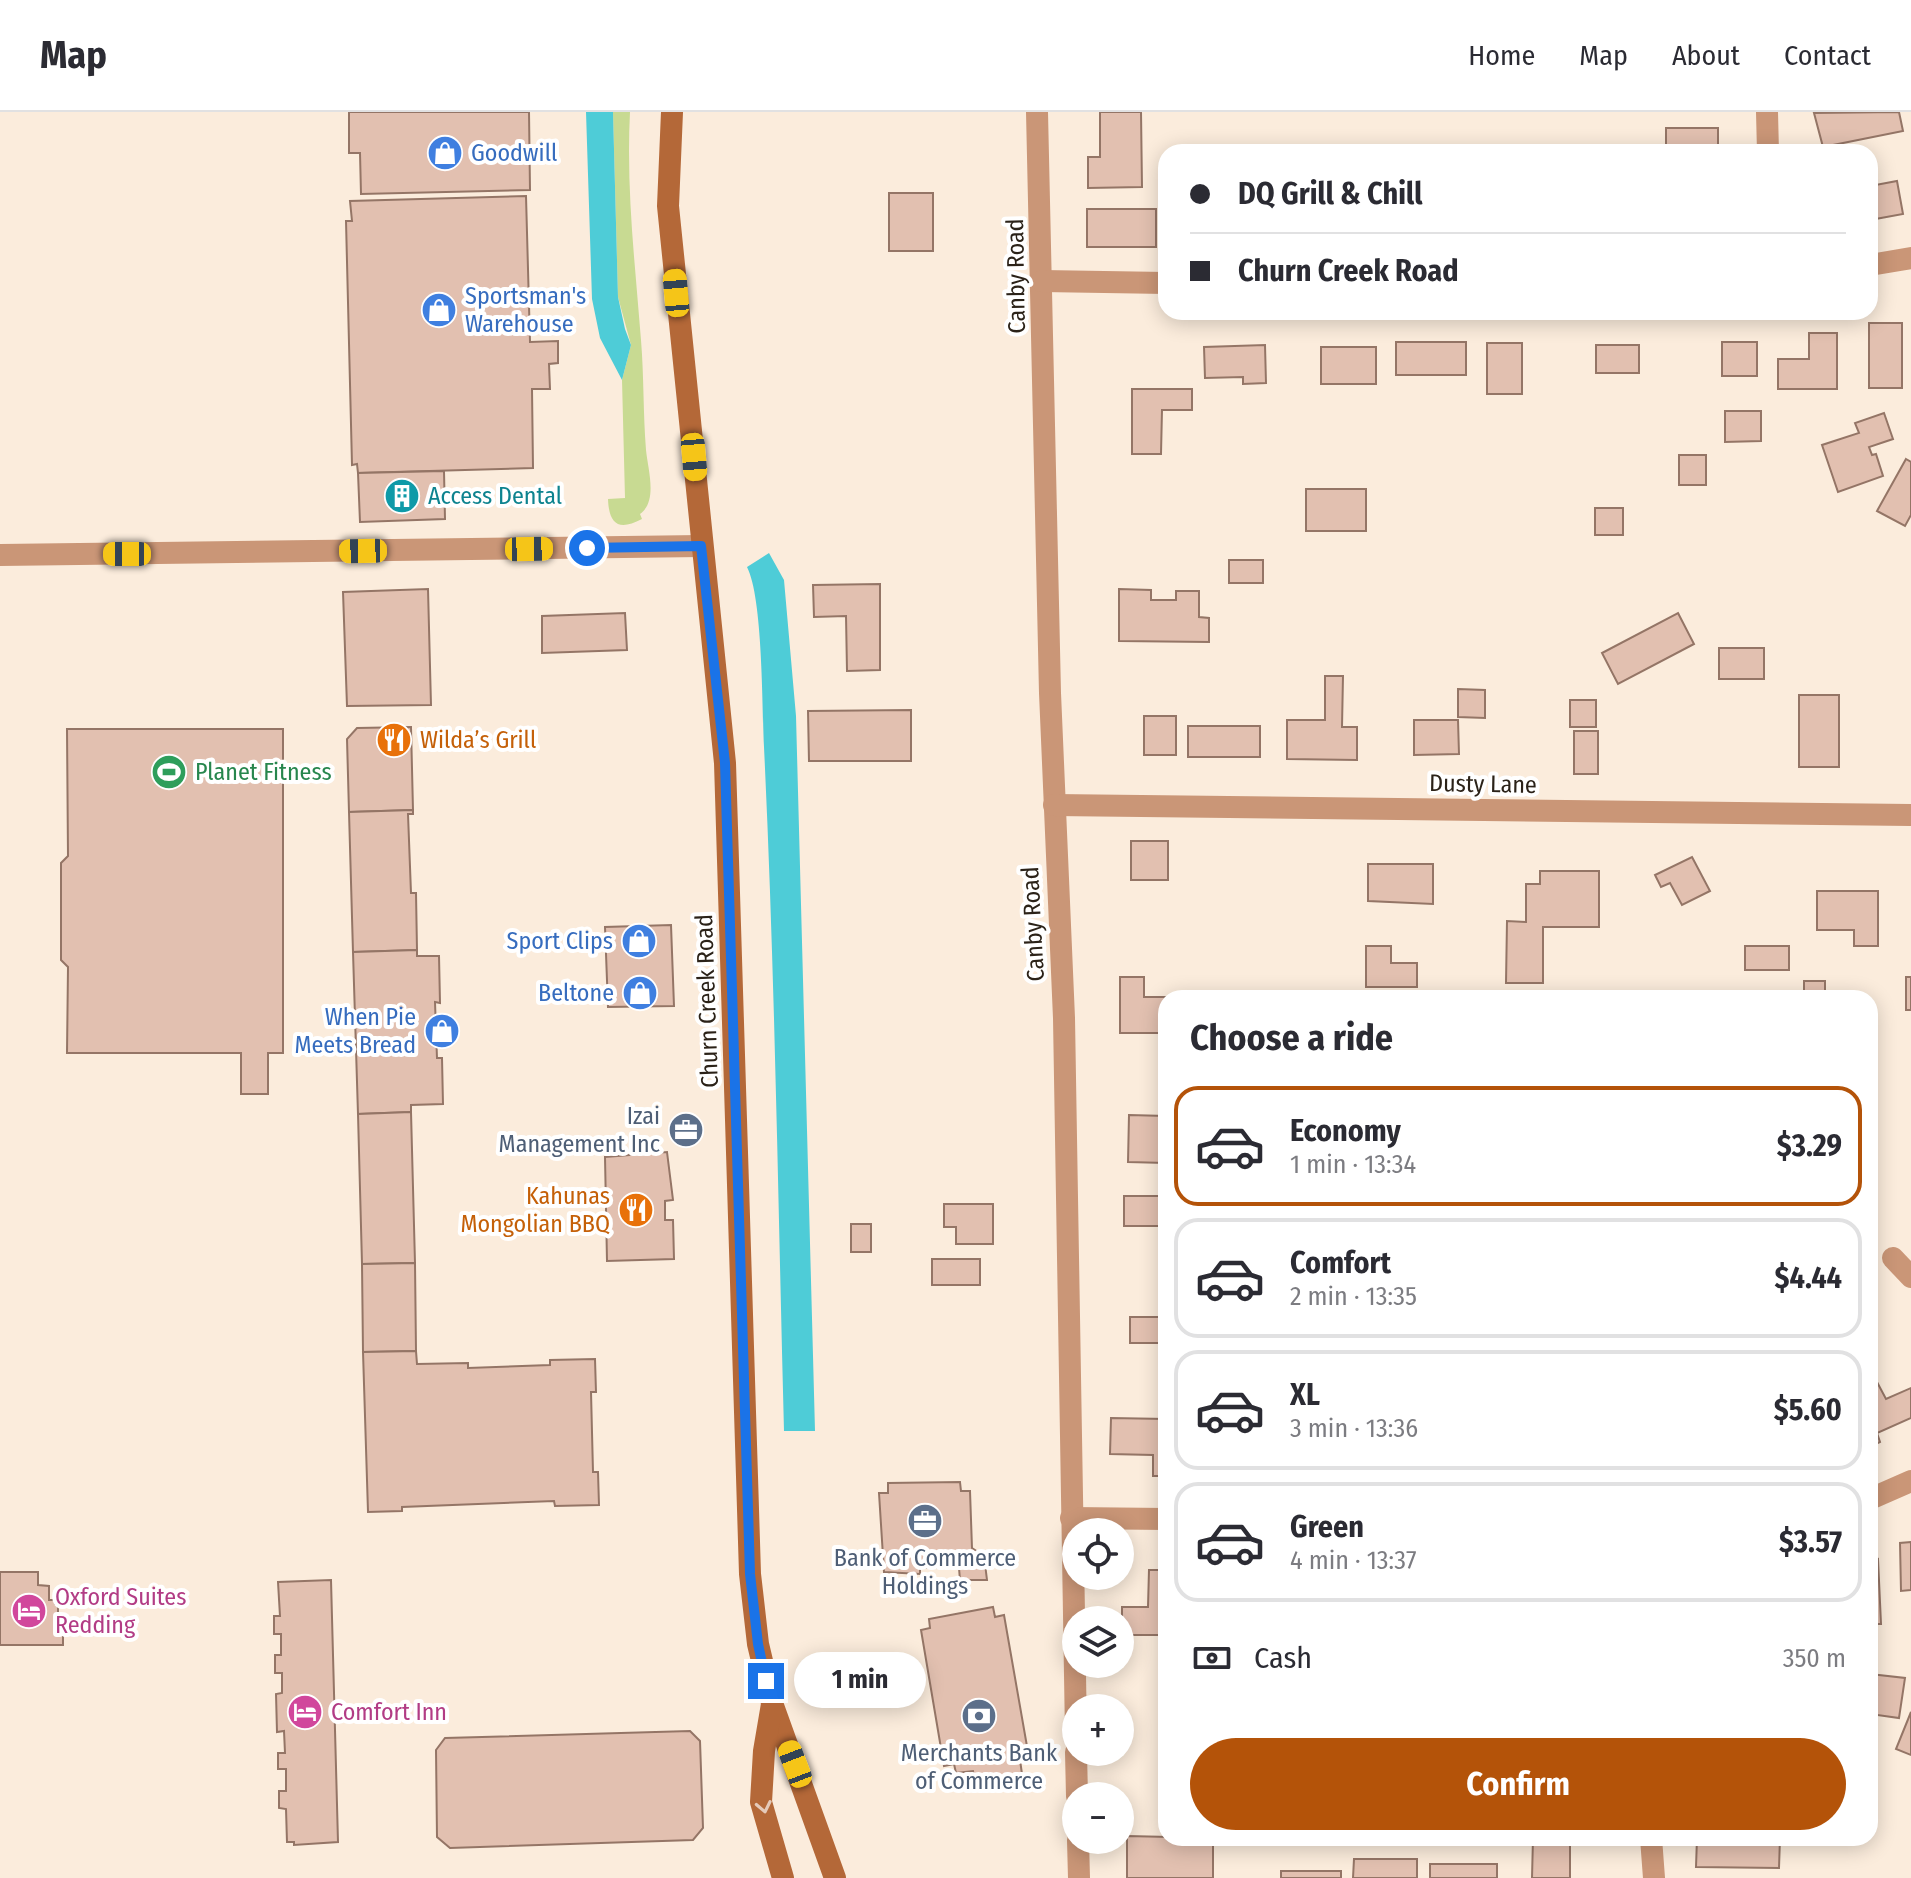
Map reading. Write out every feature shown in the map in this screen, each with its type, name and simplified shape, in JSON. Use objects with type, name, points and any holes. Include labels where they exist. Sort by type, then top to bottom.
[{"type":"main road","name":"Churn Creek Road","points":[[672,112],[668,206],[725,763],[750,1574],[758,1644],[772,1703],[835,1878]]},
{"type":"main road","points":[[772,1703],[764,1751],[761,1802],[783,1878]]},
{"type":"street","name":"Canby Road","points":[[1037,112],[1054,805],[1064,1034],[1071,1518]]},
{"type":"street","points":[[1767,112],[1768,144]]},
{"type":"street","points":[[1878,264],[1911,258]]},
{"type":"street","points":[[1042,281],[1158,283]]},
{"type":"street","points":[[0,555],[701,546]]},
{"type":"street","name":"Dusty Lane","points":[[1054,805],[1911,815]]},
{"type":"street","points":[[1893,1258],[1911,1277]]},
{"type":"street","points":[[1878,1495],[1911,1481]]},
{"type":"street","points":[[1134,1519],[1158,1519]]},
{"type":"street","name":"Canby Road","points":[[1073,1590],[1075,1694]]},
{"type":"street","points":[[1652,1846],[1654,1878]]},
{"type":"street","points":[[1078,1854],[1079,1878]]},
{"type":"green space","points":[[613,112],[630,112],[630,198],[650,485],[649,501],[640,514],[642,519],[627,525],[613,520],[608,499],[625,498],[622,380],[631,345],[618,297]]},
{"type":"water","points":[[586,112],[613,112],[618,297],[631,345],[622,380],[600,338],[592,299]]},
{"type":"water","points":[[769,553],[784,580],[796,716],[815,1431],[784,1431],[774,1004],[762,680],[756,602],[747,567]]},
{"type":"building","name":"Goodwill","points":[[349,112],[529,112],[530,190],[361,194],[360,153],[349,153]]},
{"type":"building","points":[[1100,112],[1141,112],[1142,187],[1088,188],[1088,157],[1100,157]]},
{"type":"building","points":[[1899,112],[1903,131],[1838,144],[1822,144],[1814,113]]},
{"type":"building","points":[[1666,128],[1718,128],[1718,144],[1666,144]]},
{"type":"building","points":[[1897,181],[1903,214],[1878,219],[1878,185]]},
{"type":"building","points":[[889,193],[933,193],[933,251],[889,251]]},
{"type":"building","name":"Sportsman's Warehouse","points":[[526,196],[530,342],[558,341],[558,363],[549,364],[550,389],[532,389],[533,468],[358,473],[357,464],[352,465],[346,221],[352,221],[350,201]]},
{"type":"building","points":[[1087,209],[1156,209],[1156,247],[1087,247]]},
{"type":"building","points":[[1869,323],[1902,323],[1902,388],[1869,388]]},
{"type":"building","points":[[1809,333],[1837,333],[1837,389],[1778,389],[1778,359],[1809,359]]},
{"type":"building","points":[[1396,342],[1466,342],[1466,375],[1396,375]]},
{"type":"building","points":[[1722,342],[1757,342],[1757,376],[1722,376]]},
{"type":"building","points":[[1487,343],[1522,343],[1522,394],[1487,394]]},
{"type":"building","points":[[1265,345],[1266,383],[1243,384],[1243,377],[1205,378],[1204,347]]},
{"type":"building","points":[[1596,345],[1639,345],[1639,373],[1596,373]]},
{"type":"building","points":[[1321,347],[1376,347],[1376,384],[1321,384]]},
{"type":"building","points":[[1132,389],[1192,389],[1192,410],[1162,410],[1161,454],[1132,454]]},
{"type":"building","points":[[1725,411],[1761,411],[1761,441],[1725,442]]},
{"type":"building","points":[[1884,413],[1893,439],[1869,447],[1872,455],[1876,454],[1883,476],[1838,492],[1822,445],[1859,433],[1855,423]]},
{"type":"building","points":[[1679,455],[1706,455],[1706,485],[1679,485]]},
{"type":"building","points":[[1906,459],[1911,462],[1911,515],[1905,526],[1877,511]]},
{"type":"building","name":"Access Dental","points":[[444,471],[445,519],[360,522],[358,473]]},
{"type":"building","points":[[1306,489],[1366,489],[1366,531],[1306,531]]},
{"type":"building","points":[[1595,508],[1623,508],[1623,535],[1595,535]]},
{"type":"building","points":[[1229,560],[1263,560],[1263,583],[1229,583]]},
{"type":"building","points":[[880,584],[880,670],[847,671],[846,616],[814,617],[813,585]]},
{"type":"building","points":[[428,589],[431,705],[347,706],[343,592]]},
{"type":"building","points":[[1119,589],[1151,590],[1151,600],[1176,600],[1176,591],[1199,591],[1199,617],[1209,618],[1209,642],[1119,641]]},
{"type":"building","points":[[625,613],[627,650],[542,653],[542,616]]},
{"type":"building","points":[[1678,613],[1694,644],[1618,684],[1602,653]]},
{"type":"building","points":[[1719,648],[1764,648],[1764,679],[1719,679]]},
{"type":"building","points":[[1325,676],[1343,676],[1342,727],[1357,727],[1357,760],[1287,759],[1287,720],[1325,720]]},
{"type":"building","points":[[1458,689],[1485,690],[1485,718],[1458,717]]},
{"type":"building","points":[[1799,695],[1839,695],[1839,767],[1799,767]]},
{"type":"building","points":[[1570,700],[1596,700],[1596,727],[1570,727]]},
{"type":"building","points":[[911,710],[911,761],[809,761],[808,711]]},
{"type":"building","points":[[1144,716],[1176,716],[1176,755],[1144,755]]},
{"type":"building","points":[[1414,720],[1458,720],[1459,754],[1414,755]]},
{"type":"building","points":[[1188,726],[1260,726],[1260,757],[1188,757]]},
{"type":"building","points":[[411,727],[413,810],[349,812],[347,739],[357,728]]},
{"type":"building","points":[[67,729],[283,729],[283,1053],[268,1053],[268,1094],[241,1094],[241,1053],[67,1053],[68,967],[61,960],[61,863],[68,856]]},
{"type":"building","points":[[1574,731],[1598,731],[1598,774],[1574,774]]},
{"type":"building","points":[[413,810],[413,814],[408,814],[411,893],[416,893],[417,950],[353,952],[349,812]]},
{"type":"building","points":[[1131,841],[1168,841],[1168,880],[1131,880]]},
{"type":"building","points":[[1692,857],[1710,891],[1682,905],[1670,883],[1661,887],[1655,875]]},
{"type":"building","points":[[1368,864],[1433,864],[1433,904],[1368,901]]},
{"type":"building","points":[[1540,871],[1599,871],[1599,927],[1543,927],[1543,983],[1506,983],[1507,921],[1526,922],[1526,884],[1540,884]]},
{"type":"building","points":[[1817,891],[1878,891],[1878,946],[1854,946],[1854,930],[1817,930]]},
{"type":"building","points":[[671,925],[674,1006],[608,1007],[605,927]]},
{"type":"building","points":[[1366,946],[1391,946],[1391,963],[1417,963],[1417,987],[1366,987]]},
{"type":"building","points":[[1745,946],[1789,946],[1789,970],[1745,970]]},
{"type":"building","points":[[417,950],[417,956],[439,956],[440,1003],[435,1002],[437,1058],[442,1058],[443,1104],[411,1105],[411,1112],[358,1114],[353,952]]},
{"type":"building","points":[[1120,977],[1144,977],[1144,997],[1158,997],[1158,1033],[1120,1033]]},
{"type":"building","points":[[1906,977],[1911,977],[1911,1010],[1906,1010]]},
{"type":"building","points":[[1804,981],[1825,981],[1825,990],[1804,990]]},
{"type":"building","points":[[411,1112],[415,1263],[362,1264],[358,1114]]},
{"type":"building","points":[[1129,1115],[1158,1116],[1158,1163],[1128,1162]]},
{"type":"building","name":"Kahunas Mongolian BBQ","points":[[667,1152],[673,1200],[665,1201],[665,1220],[673,1220],[674,1259],[607,1261],[605,1157]]},
{"type":"building","points":[[1124,1196],[1158,1196],[1158,1226],[1124,1226]]},
{"type":"building","points":[[944,1204],[993,1204],[993,1244],[956,1244],[956,1227],[944,1227]]},
{"type":"building","points":[[851,1224],[871,1224],[871,1252],[851,1252]]},
{"type":"building","points":[[932,1259],[980,1259],[980,1285],[932,1285]]},
{"type":"building","points":[[415,1263],[416,1351],[363,1352],[362,1264]]},
{"type":"building","points":[[1130,1317],[1158,1317],[1158,1343],[1130,1343]]},
{"type":"building","points":[[416,1351],[417,1364],[468,1363],[468,1368],[550,1365],[550,1360],[595,1359],[596,1392],[591,1392],[593,1472],[598,1472],[599,1505],[555,1506],[554,1501],[402,1507],[402,1511],[368,1512],[363,1352]]},
{"type":"building","points":[[1878,1384],[1886,1399],[1911,1388],[1911,1418],[1878,1433]]},
{"type":"building","points":[[1111,1418],[1158,1419],[1158,1476],[1153,1476],[1153,1455],[1110,1454]]},
{"type":"building","name":"Bank of Commerce Holdings","points":[[960,1482],[961,1491],[970,1491],[972,1548],[984,1556],[987,1580],[960,1580],[959,1568],[920,1568],[920,1574],[884,1572],[879,1493],[888,1493],[888,1483]]},
{"type":"building","points":[[1911,1542],[1911,1590],[1901,1591],[1900,1543]]},
{"type":"building","points":[[1878,1559],[1881,1624],[1878,1624]]},
{"type":"building","points":[[1149,1570],[1158,1570],[1158,1635],[1134,1635],[1134,1607],[1148,1607]]},
{"type":"building","name":"Oxford Suites Redding","points":[[0,1572],[38,1572],[38,1585],[49,1586],[49,1600],[55,1600],[58,1618],[63,1618],[63,1645],[0,1645]]},
{"type":"building","name":"Comfort Inn","points":[[331,1580],[338,1842],[294,1845],[294,1842],[287,1842],[286,1809],[279,1808],[279,1791],[286,1791],[286,1769],[278,1769],[278,1753],[285,1753],[284,1731],[277,1732],[276,1694],[282,1693],[282,1673],[275,1673],[275,1655],[281,1655],[281,1634],[274,1634],[274,1616],[280,1616],[278,1582]]},
{"type":"building","name":"Merchants Bank of Commerce","points":[[993,1607],[995,1617],[1004,1615],[1028,1752],[1025,1752],[1026,1759],[1020,1760],[1022,1774],[975,1781],[973,1771],[956,1773],[954,1764],[944,1766],[921,1630],[930,1628],[929,1619]]},
{"type":"building","points":[[1878,1675],[1905,1678],[1899,1718],[1878,1715]]},
{"type":"building","points":[[1911,1712],[1911,1755],[1896,1749]]},
{"type":"building","points":[[690,1731],[700,1741],[703,1828],[693,1840],[450,1848],[437,1837],[436,1750],[445,1738]]},
{"type":"building","points":[[1134,1836],[1158,1837],[1158,1846],[1213,1846],[1213,1878],[1127,1878],[1127,1854],[1134,1854]]},
{"type":"building","points":[[1533,1846],[1570,1846],[1570,1878],[1532,1878]]},
{"type":"building","points":[[1697,1846],[1780,1846],[1779,1868],[1696,1867]]},
{"type":"building","points":[[1354,1859],[1417,1859],[1417,1878],[1353,1878]]},
{"type":"building","points":[[1430,1864],[1497,1864],[1497,1878],[1430,1878]]},
{"type":"building","points":[[1281,1871],[1341,1871],[1341,1878],[1281,1878]]},
{"type":"place","name":"Goodwill","points":[[445,153]]},
{"type":"place","name":"Sportsman's Warehouse","points":[[439,310]]},
{"type":"place","name":"Access Dental","points":[[402,496]]},
{"type":"place","name":"Wilda’s Grill","points":[[394,740]]},
{"type":"place","name":"Planet Fitness","points":[[169,772]]},
{"type":"place","name":"Sport Clips","points":[[639,941]]},
{"type":"place","name":"Beltone","points":[[640,993]]},
{"type":"place","name":"When Pie Meets Bread","points":[[442,1031]]},
{"type":"place","name":"Izai Management Inc","points":[[686,1130]]},
{"type":"place","name":"Kahunas Mongolian BBQ","points":[[636,1210]]},
{"type":"place","name":"Bank of Commerce Holdings","points":[[925,1521]]},
{"type":"place","name":"Oxford Suites Redding","points":[[29,1611]]},
{"type":"place","name":"Comfort Inn","points":[[305,1712]]},
{"type":"place","name":"Merchants Bank of Commerce","points":[[979,1716]]},
{"type":"route","points":[[587,548],[701,546],[705,570],[725,763],[750,1574],[758,1644],[766,1681]]}]
